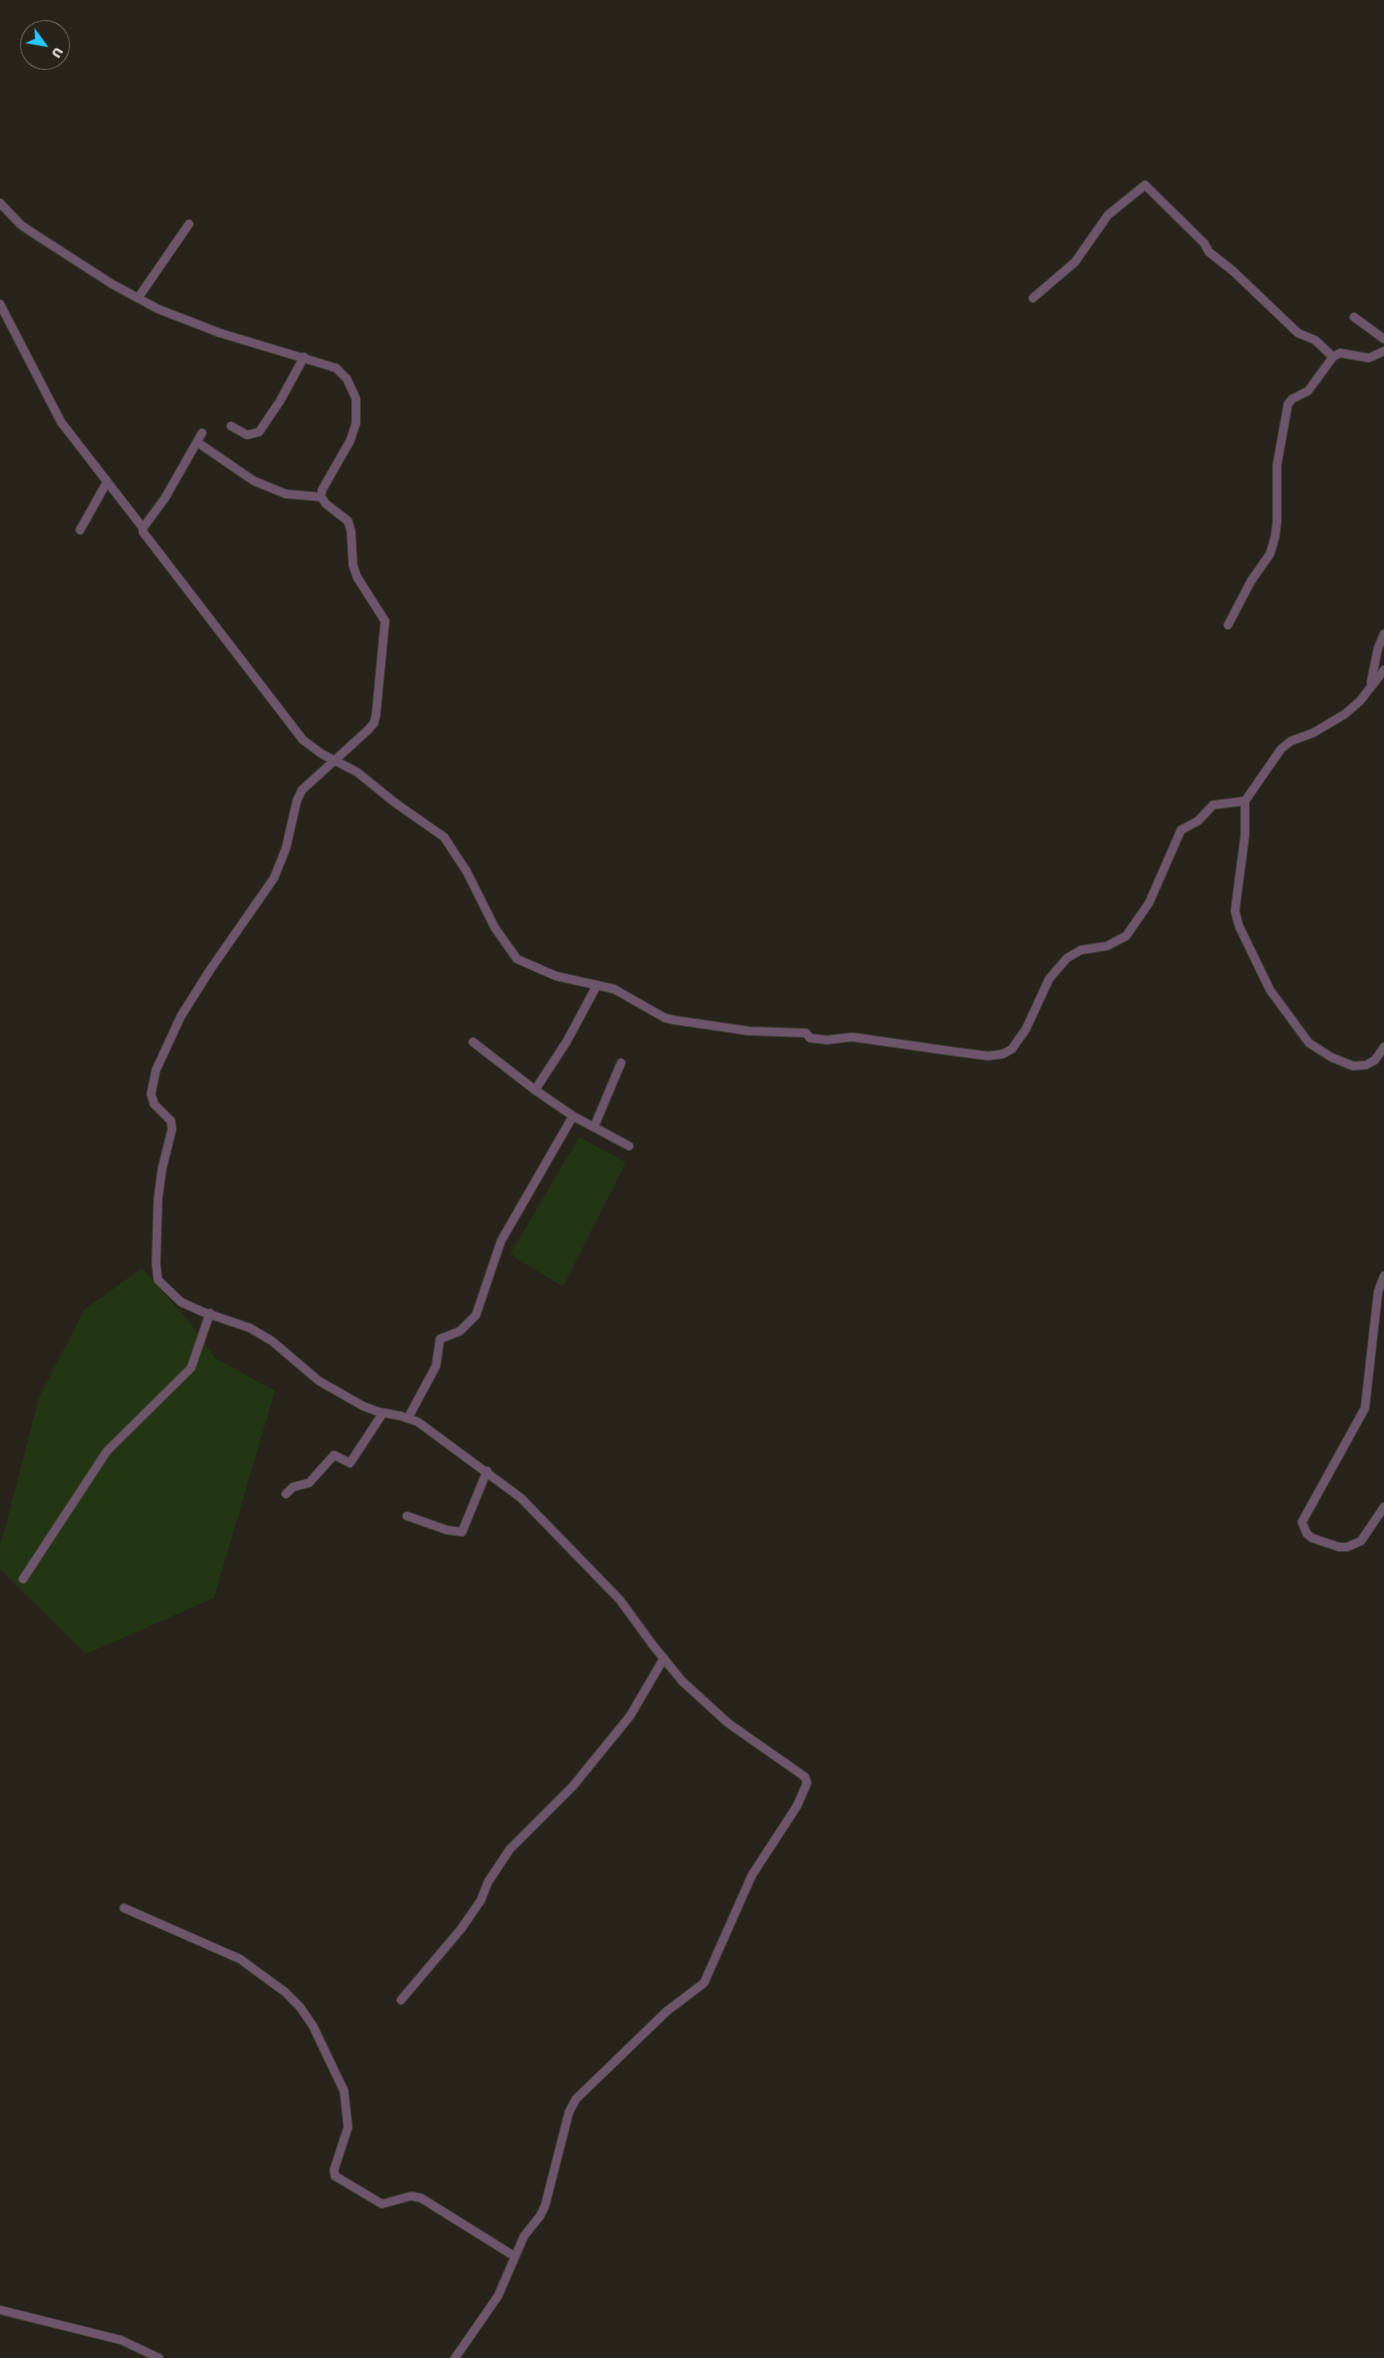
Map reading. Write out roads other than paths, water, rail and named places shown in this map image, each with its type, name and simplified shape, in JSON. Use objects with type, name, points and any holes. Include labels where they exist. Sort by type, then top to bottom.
[{"type":"street","points":[[1033,298],[1075,262],[1108,215],[1145,185],[1204,243],[1209,252],[1233,271],[1298,333],[1314,340],[1333,357]]},
{"type":"street","points":[[0,203],[21,225],[158,310],[195,324],[336,368],[347,379],[356,399],[358,412],[350,441],[322,490],[321,497],[326,504],[348,521],[351,531],[353,565],[357,577],[385,621],[374,723],[302,790],[297,800],[286,848],[274,878],[210,970],[181,1016],[163,1051],[152,1083],[151,1094],[154,1104],[171,1121],[172,1129],[162,1169],[158,1199],[156,1264],[158,1280],[181,1302],[203,1312],[250,1328],[272,1341],[319,1381],[363,1406],[418,1422],[450,1443],[521,1498],[620,1600],[682,1681],[728,1723],[805,1777],[807,1783],[797,1806],[752,1875],[704,1983],[667,2011],[576,2099],[570,2112],[545,2206],[540,2216],[524,2236],[498,2296],[455,2358]]},
{"type":"street","points":[[138,298],[189,224]]},
{"type":"street","points":[[0,304],[61,422],[143,528],[143,532],[180,581],[303,740],[333,760],[357,772],[394,802],[444,837],[467,872],[495,928],[517,959],[556,976],[614,989],[665,1018],[701,1025],[762,1032],[806,1032],[810,1038],[827,1040],[852,1037],[988,1056],[1003,1054],[1012,1049],[1026,1029],[1050,979],[1067,958],[1080,950],[1107,946],[1126,936],[1149,903],[1181,830],[1198,821],[1213,805],[1244,802]]},
{"type":"street","points":[[1354,317],[1384,339]]},
{"type":"street","points":[[1228,625],[1251,581],[1270,554],[1275,537],[1277,522],[1277,466],[1288,404],[1292,399],[1308,391],[1333,357],[1340,353],[1369,358],[1384,351]]},
{"type":"street","points":[[231,426],[246,435],[259,432],[280,401],[304,357]]},
{"type":"street","points":[[143,528],[165,498],[202,433]]},
{"type":"street","points":[[197,442],[247,477],[262,485],[286,494],[321,497]]},
{"type":"street","points":[[80,530],[107,482]]},
{"type":"street","points":[[1370,689],[1378,648],[1384,634]]},
{"type":"street","points":[[1384,670],[1370,689],[1345,714],[1313,733],[1291,741],[1281,748],[1244,802],[1245,835],[1235,912],[1239,926],[1270,990],[1309,1043],[1331,1057],[1353,1066],[1366,1065],[1375,1060],[1384,1047]]},
{"type":"street","points":[[535,1090],[567,1041],[597,985]]},
{"type":"street","points":[[473,1042],[535,1090],[573,1116],[628,1146]]},
{"type":"street","points":[[594,1127],[621,1062]]},
{"type":"street","points":[[408,1418],[436,1366],[440,1339],[460,1331],[476,1315],[499,1245],[573,1116]]},
{"type":"street","points":[[1384,1276],[1378,1292],[1365,1408],[1348,1442],[1303,1517],[1302,1522],[1312,1538],[1339,1547],[1347,1547],[1361,1541],[1384,1508]]},
{"type":"street","points":[[23,1580],[107,1451],[194,1365],[210,1313]]},
{"type":"street","points":[[286,1494],[293,1487],[309,1483],[334,1455],[350,1463],[383,1413]]},
{"type":"street","points":[[407,1516],[447,1530],[462,1532],[486,1471]]},
{"type":"street","points":[[402,2000],[465,1923],[481,1900],[488,1882],[506,1854],[573,1786],[630,1716],[664,1658]]},
{"type":"street","points":[[124,1908],[240,1959],[285,1992],[300,2007],[314,2026],[344,2091],[348,2127],[334,2170],[336,2176],[382,2204],[411,2196],[421,2198],[514,2256]]},
{"type":"street","points":[[0,2310],[122,2340],[158,2358]]}]
